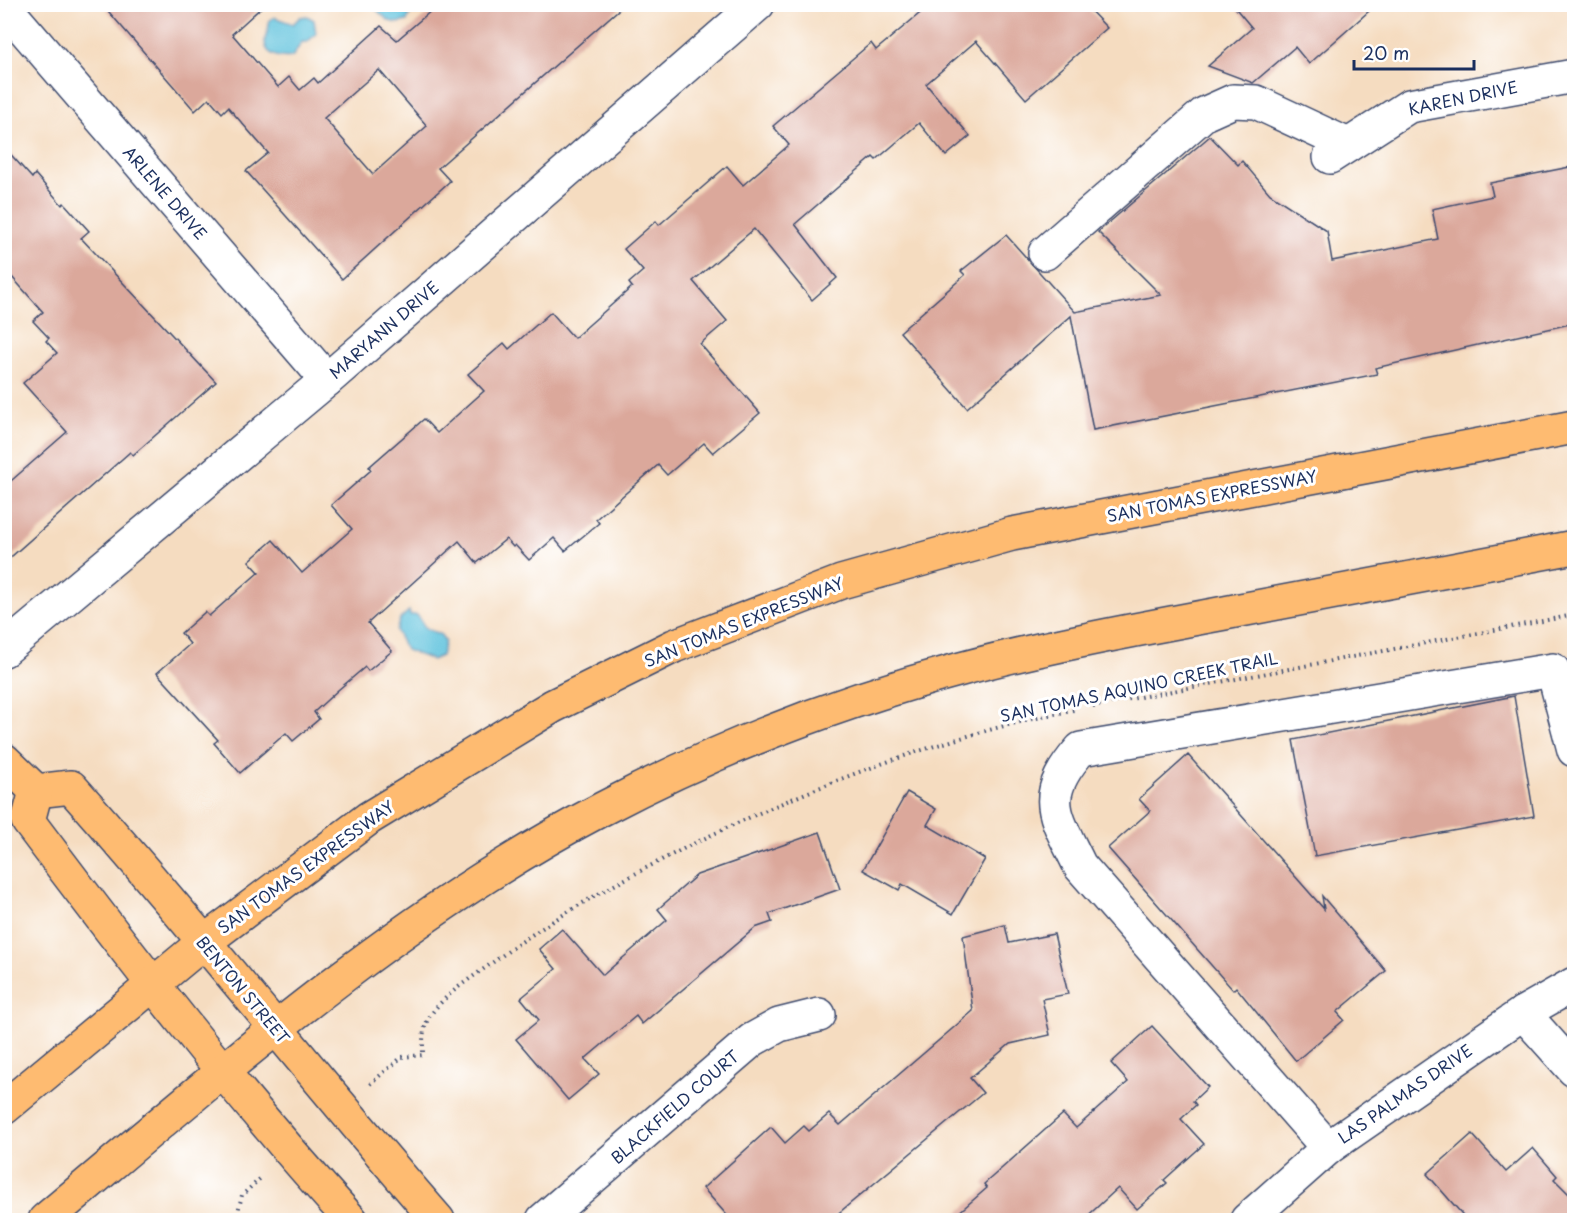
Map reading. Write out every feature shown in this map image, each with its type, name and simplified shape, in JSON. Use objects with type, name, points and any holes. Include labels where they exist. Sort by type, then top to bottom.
[{"type":"main road","name":"SAN TOMAS EXPRESSWAY","points":[[4,1108],[204,942],[369,818],[553,706],[674,646],[841,582],[1012,534],[1575,427]]},
{"type":"main road","points":[[45,1221],[275,1028],[428,914],[601,810],[727,751],[834,709],[961,669],[1139,629],[1575,547]]},
{"type":"main road","points":[[4,760],[36,791],[28,821],[223,1071],[290,1153],[351,1221]]},
{"type":"main road","name":"BENTON STREET","points":[[36,791],[71,787],[145,871],[438,1221]]},
{"type":"street","name":"MARYANN DRIVE","points":[[4,650],[327,380],[758,4]]},
{"type":"street","name":"ARLENE DRIVE","points":[[4,6],[327,380]]},
{"type":"street","name":"KAREN DRIVE","points":[[1045,254],[1204,114],[1233,101],[1256,102],[1339,151],[1409,106],[1575,76]]},
{"type":"street","points":[[1328,1148],[1080,866],[1055,813],[1053,799],[1060,775],[1081,749],[1553,670],[1575,750]]},
{"type":"street","name":"LAS PALMAS DRIVE","points":[[1247,1221],[1328,1148],[1522,1013],[1575,984]]},
{"type":"street","points":[[1522,1013],[1575,1070]]},
{"type":"street","name":"BLACKFIELD COURT","points":[[543,1221],[752,1040],[779,1025],[819,1015]]},
{"type":"path","name":"SAN TOMAS AQUINO CREEK TRAIL","points":[[384,1072],[402,1058],[423,1055],[423,1034],[430,1016],[446,999],[540,927],[648,867],[743,820],[847,776],[971,735],[1062,712],[1575,615]]},
{"type":"path","points":[[185,1221],[237,1216],[242,1196],[259,1180]]},
{"type":"water","points":[[382,4],[414,5],[407,21],[397,23],[387,19],[376,9]]},
{"type":"water","points":[[307,16],[314,20],[316,34],[307,42],[302,42],[292,57],[279,57],[268,50],[265,41],[269,21],[274,17],[293,24],[300,17]]},
{"type":"water","points":[[409,611],[410,615],[417,615],[426,629],[440,634],[445,641],[441,656],[432,660],[406,650],[396,631],[400,619]]},
{"type":"building","points":[[102,4],[265,4],[232,34],[278,87],[289,77],[300,90],[314,78],[318,83],[381,26],[397,40],[439,4],[625,4],[438,168],[450,181],[342,279],[246,171],[268,153],[228,107],[222,113],[209,98],[195,111]],"holes":[[[379,70],[427,126],[373,174],[324,118]]]},
{"type":"building","points":[[931,4],[1084,4],[1107,28],[1026,99],[976,41],[926,84],[970,136],[946,156],[919,123],[876,160],[873,157],[795,224],[837,278],[812,300],[754,229],[693,281],[727,321],[700,344],[760,413],[713,453],[704,443],[667,475],[658,465],[596,519],[599,523],[565,551],[554,538],[529,560],[506,539],[477,563],[459,541],[368,623],[392,651],[368,671],[365,667],[338,690],[314,712],[319,719],[293,741],[286,733],[240,773],[214,743],[218,740],[157,673],[190,644],[181,633],[205,612],[209,616],[259,572],[249,561],[273,540],[302,573],[352,529],[331,505],[371,470],[369,467],[424,419],[437,433],[484,391],[468,374],[504,343],[509,349],[551,312],[574,338],[632,287],[629,283],[643,271],[624,249],[656,221],[659,225],[727,166],[743,185],[789,145],[773,126],[871,43],[876,50]]},
{"type":"building","points":[[1232,4],[1377,4],[1309,64],[1295,47],[1253,83],[1208,66],[1252,28]]},
{"type":"building","points":[[1210,136],[1238,165],[1242,161],[1270,194],[1327,231],[1332,261],[1438,239],[1432,209],[1493,196],[1490,183],[1575,166],[1575,323],[1375,368],[1377,374],[1093,430],[1071,316],[967,408],[900,332],[965,275],[961,271],[1006,235],[1075,312],[1161,295],[1098,232]]},
{"type":"building","points":[[4,147],[32,178],[35,174],[62,205],[64,203],[89,231],[81,238],[216,382],[133,455],[130,452],[4,563],[4,487],[67,432],[23,383],[57,353],[46,341],[49,338],[33,321],[43,312],[4,268]]},
{"type":"building","points":[[1514,696],[1534,816],[1315,856],[1293,740]]},
{"type":"building","points":[[1188,755],[1324,909],[1322,896],[1386,971],[1337,1012],[1344,1020],[1296,1061],[1236,987],[1233,990],[1108,848],[1150,811],[1139,799]]},
{"type":"building","points":[[907,792],[936,809],[927,825],[985,859],[953,914],[902,884],[899,890],[863,870]]},
{"type":"building","points":[[820,832],[840,889],[769,914],[772,922],[755,928],[642,1024],[636,1016],[585,1059],[599,1074],[568,1100],[516,1039],[539,1020],[521,998],[556,969],[539,949],[562,929],[603,975],[667,920],[658,909],[697,875]]},
{"type":"building","points":[[1005,925],[1009,943],[1054,934],[1068,994],[1042,999],[1050,1035],[1010,1044],[970,1078],[983,1093],[829,1221],[732,1221],[703,1188],[771,1127],[785,1143],[804,1126],[809,1131],[829,1114],[840,1125],[973,1011],[963,936]]},
{"type":"building","points":[[1152,1026],[1208,1087],[1193,1101],[1196,1105],[1181,1119],[1204,1144],[1164,1180],[1167,1183],[1137,1209],[1118,1188],[1082,1221],[949,1221],[987,1188],[984,1184],[1063,1114],[1076,1128],[1128,1082],[1111,1063]]},
{"type":"building","points":[[1472,1134],[1506,1172],[1533,1148],[1557,1176],[1554,1179],[1575,1200],[1575,1221],[1468,1221],[1427,1174]]}]
